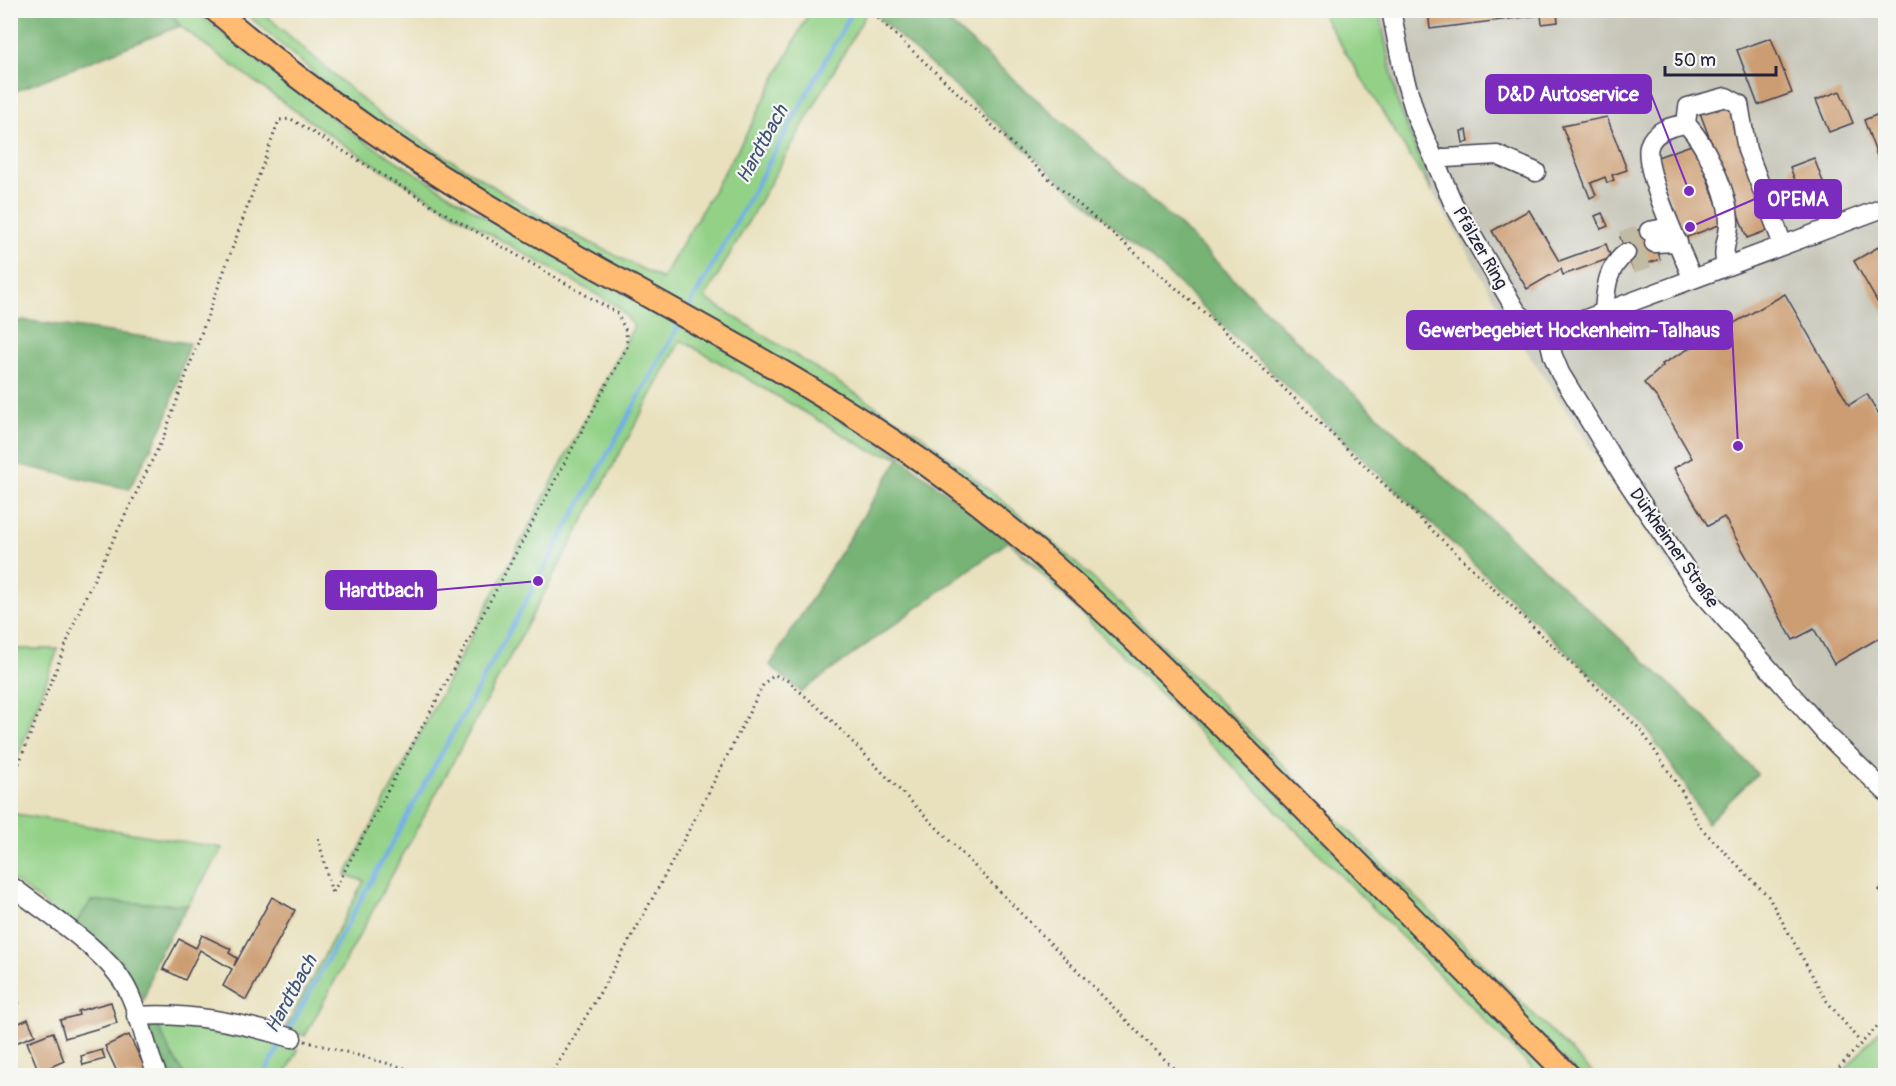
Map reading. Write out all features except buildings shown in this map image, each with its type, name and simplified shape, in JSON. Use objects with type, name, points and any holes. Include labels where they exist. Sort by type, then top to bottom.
[{"type":"main road","points":[[215,10],[295,76],[398,149],[544,238],[792,375],[974,498],[1106,612],[1172,676],[1569,1076]]},
{"type":"street","name":"Pfälzer Ring","points":[[1391,10],[1404,76],[1417,119],[1454,202],[1516,312],[1536,329],[1547,331]]},
{"type":"street","points":[[1686,124],[1688,107],[1726,97],[1739,104],[1747,150],[1783,245]]},
{"type":"street","points":[[1686,124],[1658,132],[1649,145],[1648,160],[1692,278]]},
{"type":"street","points":[[1686,124],[1698,135],[1707,153],[1728,209],[1729,224],[1723,254],[1726,265]]},
{"type":"street","points":[[1436,163],[1446,158],[1497,155],[1536,172]]},
{"type":"street","points":[[1547,331],[1886,207]]},
{"type":"street","points":[[1677,241],[1654,243],[1677,241]]},
{"type":"street","points":[[1604,312],[1606,281],[1624,255]]},
{"type":"street","name":"Dürkheimer Straße","points":[[1547,331],[1560,373],[1622,474],[1700,590],[1826,734],[1886,792]]},
{"type":"street","points":[[10,885],[107,961],[127,989],[158,1076]]},
{"type":"street","points":[[136,1016],[177,1014],[286,1036]]},
{"type":"path","points":[[869,10],[1055,184],[1206,314],[1641,730],[1681,790],[1700,827],[1768,896],[1826,1000],[1860,1042]]},
{"type":"path","points":[[10,786],[82,604],[164,436],[279,120],[291,119],[451,217],[617,313],[626,331],[627,347],[332,894],[318,837]]},
{"type":"path","points":[[550,1076],[587,1016],[693,824],[764,683],[775,675],[788,681],[822,711],[1181,1076]]},
{"type":"path","points":[[1831,1076],[1860,1042],[1886,1017]]},
{"type":"path","points":[[286,1036],[434,1076]]},
{"type":"shaded area","points":[[1377,11],[1885,11],[1885,778],[1671,569],[1509,324],[1407,148]]},
{"type":"green space","points":[[11,10],[170,11],[180,26],[11,93]]},
{"type":"green space","points":[[170,11],[194,11],[355,135],[511,233],[720,345],[900,457],[871,451],[681,340],[305,1036],[286,1027],[364,881],[346,875],[634,326],[618,307],[434,201],[324,131],[180,26]]},
{"type":"green space","points":[[243,11],[261,11],[380,115],[548,221],[662,279],[747,133],[810,11],[861,11],[866,14],[705,298],[923,436],[1056,545],[1112,596],[1595,1075],[1579,1075],[1028,533],[424,158],[339,95]]},
{"type":"green space","points":[[871,11],[936,11],[1178,224],[1306,350],[1700,712],[1757,774],[1707,823],[1685,785],[1644,725],[1160,266],[1066,186]]},
{"type":"green space","points":[[1320,11],[1379,11],[1397,101],[1432,192]]},
{"type":"green space","points":[[23,320],[189,343],[166,420],[129,489],[11,463],[11,324]]},
{"type":"green space","points":[[900,457],[1009,541],[801,692],[770,665]]},
{"type":"green space","points":[[1009,541],[1097,614],[1558,1075],[1539,1075]]},
{"type":"green space","points":[[10,649],[58,649],[11,775]]},
{"type":"green space","points":[[10,813],[223,848],[188,905],[92,901],[73,927],[11,878]]},
{"type":"green space","points":[[91,901],[188,905],[155,961],[144,1000],[120,962],[73,927]]},
{"type":"green space","points":[[156,1021],[266,1031],[298,1050],[285,1075],[185,1075],[171,1054]]},
{"type":"green space","points":[[156,1021],[171,1054],[185,1075],[165,1075],[146,1024]]},
{"type":"green space","points":[[1885,1024],[1885,1075],[1840,1075]]},
{"type":"waterway","name":"Hardtbach","points":[[687,311],[851,14]]},
{"type":"waterway","name":"Hardtbach","points":[[287,1033],[681,321]]},
{"type":"waterway","name":"Hardtbach","points":[[263,1076],[283,1040]]},
{"type":"tunnel","points":[[1622,241],[1649,231]]},
{"type":"tunnel","points":[[1626,253],[1654,243]]},
{"type":"tunnel","points":[[1631,265],[1658,255]]},
{"type":"place","name":"D&D Autoservice","points":[[1689,191]]},
{"type":"place","name":"OPEMA","points":[[1690,227]]},
{"type":"place","name":"Gewerbegebiet Hockenheim-Talhaus","points":[[1738,446]]},
{"type":"place","name":"Hardtbach","points":[[538,581]]}]
